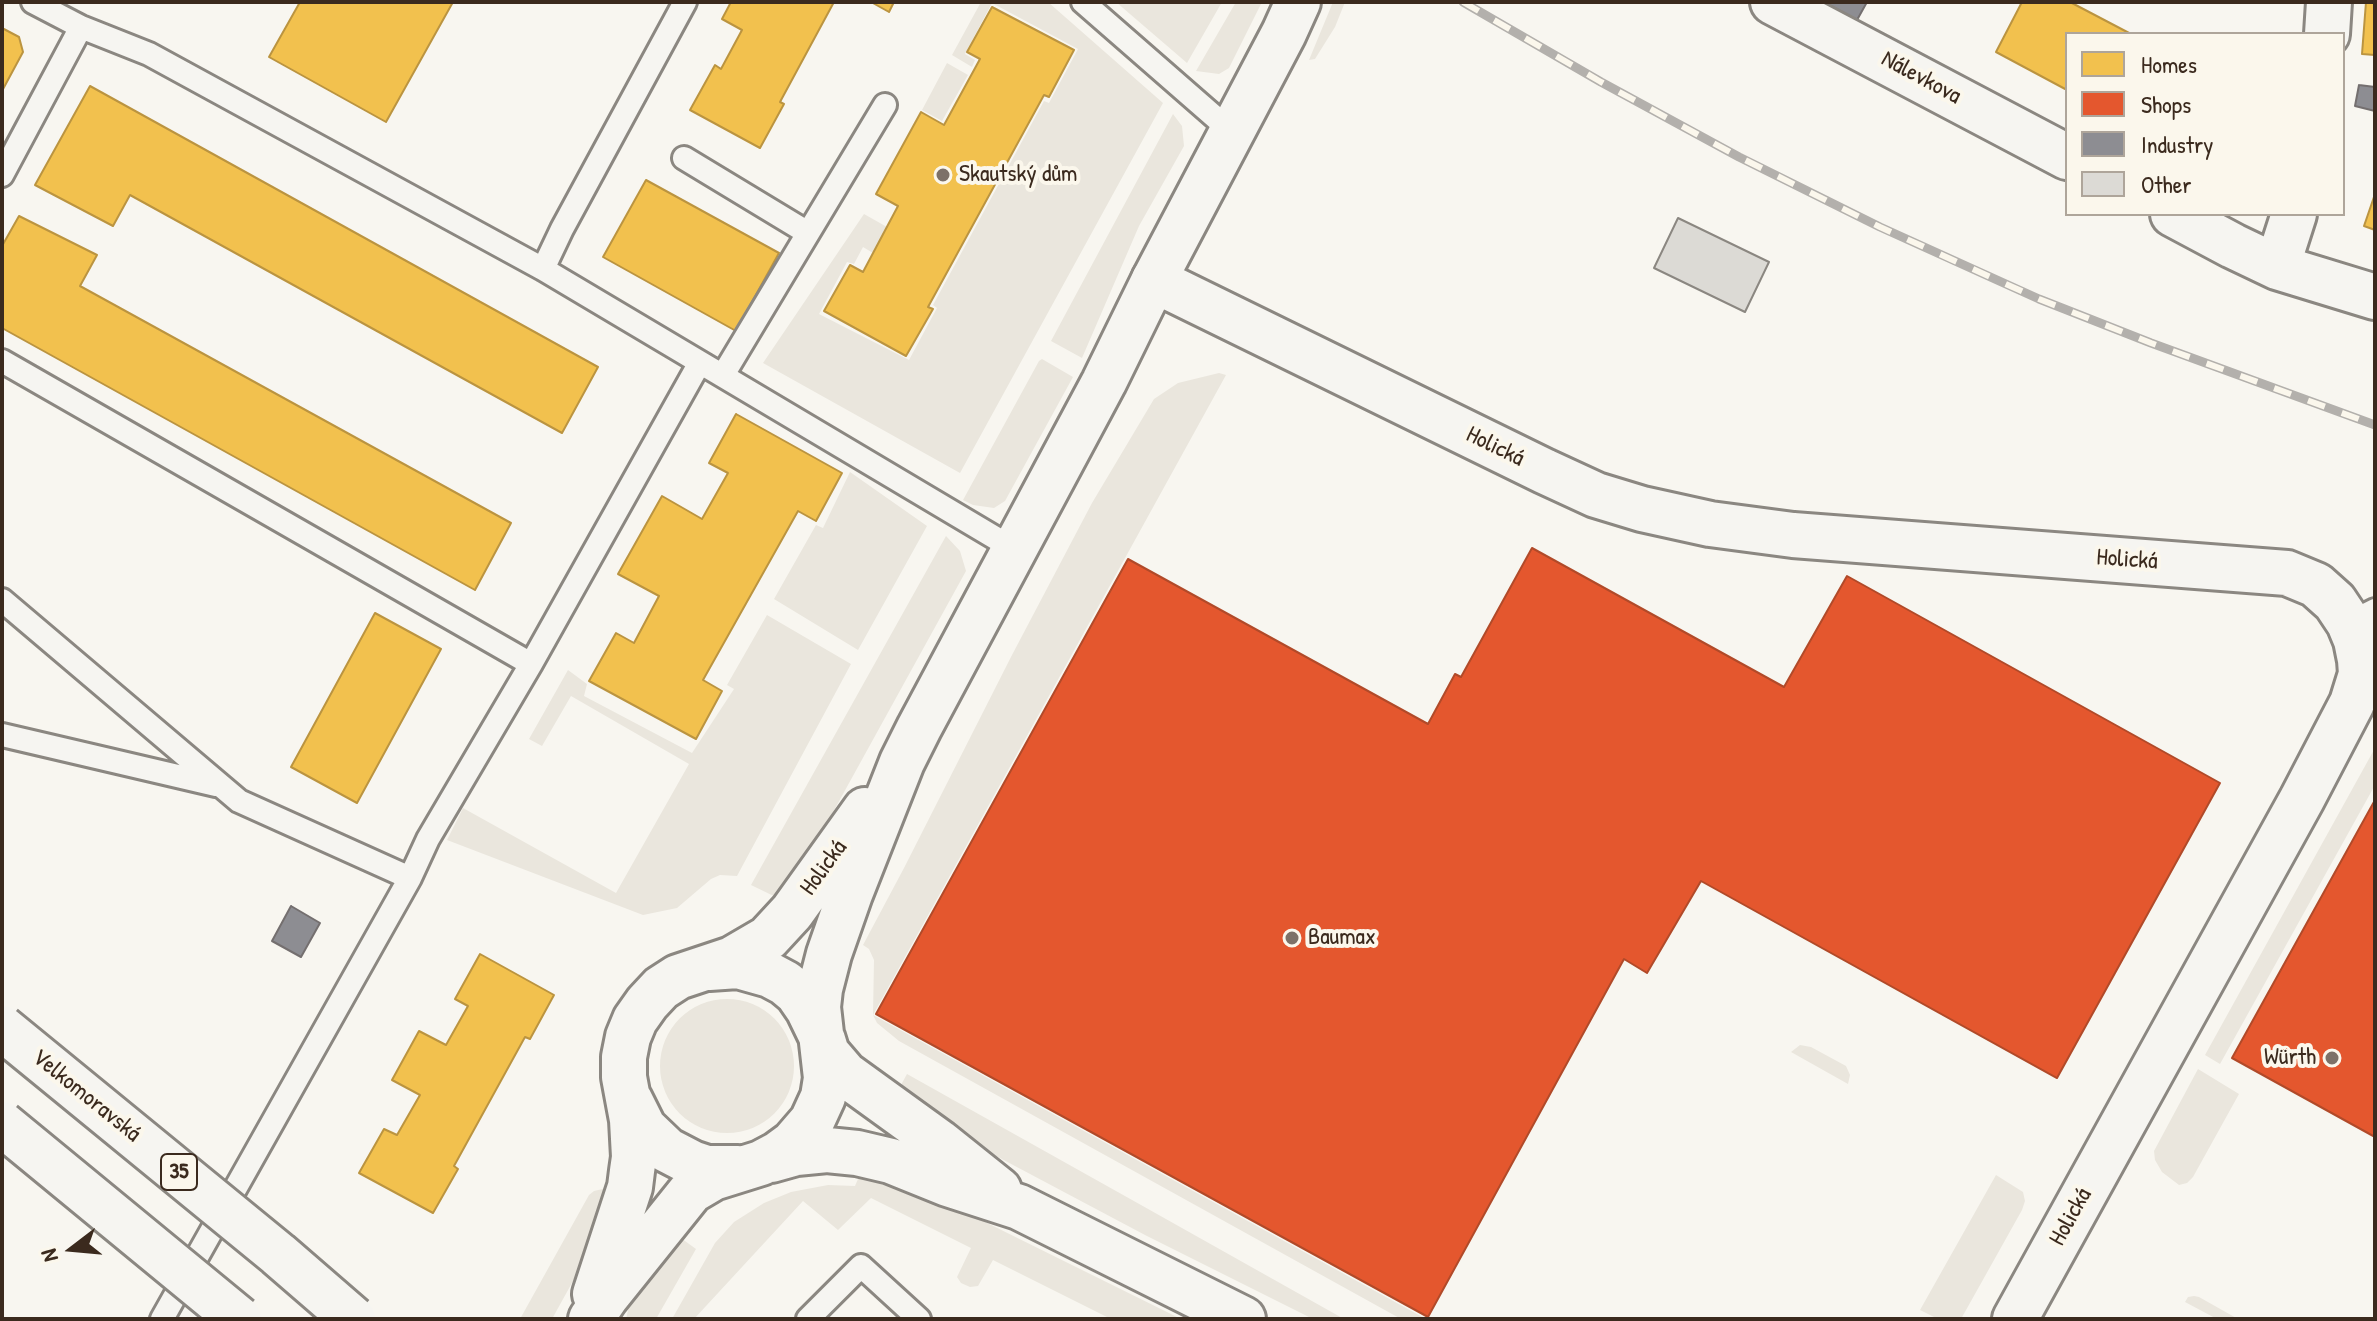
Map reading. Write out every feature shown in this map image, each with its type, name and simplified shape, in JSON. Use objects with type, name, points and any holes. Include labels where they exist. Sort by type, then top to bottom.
[{"type":"street","name":"Holická","points":[[588,1319],[691,1191],[713,1178],[750,1166],[793,1143],[818,1109],[826,1078],[819,1024],[820,989],[834,936],[891,789],[919,728],[1104,382],[1298,2]]},
{"type":"street","name":"Nálevkova","points":[[1773,2],[2065,156]]},
{"type":"street","points":[[2327,32],[2329,2]]},
{"type":"street","points":[[2177,216],[2277,267],[2375,297]]},
{"type":"street","points":[[2277,267],[2293,216]]},
{"type":"street","name":"Holická","points":[[1154,280],[1544,471],[1596,495],[1628,505],[1710,524],[1793,535],[2287,573],[2308,581],[2335,602],[2362,616],[2356,640],[2361,674],[2344,722],[2015,1319]]},
{"type":"street","name":"Holická","points":[[588,1319],[630,1187],[634,1157],[624,1057],[635,1020],[661,988],[678,977],[732,959],[768,938],[780,926],[815,882],[919,728]]},
{"type":"street","name":"Holická","points":[[696,970],[738,966],[770,975],[785,983],[797,993],[823,1040]]},
{"type":"street","name":"Velkomoravská","points":[[2,1028],[353,1319]]},
{"type":"street","points":[[823,1040],[827,1053],[845,1074],[939,1142],[1019,1207]]},
{"type":"street","name":"Holická","points":[[627,1094],[644,1128],[667,1150],[707,1168],[750,1166]]},
{"type":"street","points":[[2,1124],[239,1319]]},
{"type":"street","points":[[750,1166],[811,1150],[857,1153],[891,1161],[1019,1207],[1243,1319]]},
{"type":"lane","points":[[33,2],[81,27],[149,54],[543,269],[1014,549]]},
{"type":"lane","points":[[543,269],[685,2]]},
{"type":"lane","points":[[1083,2],[1232,132]]},
{"type":"lane","points":[[2,175],[81,27]]},
{"type":"lane","points":[[723,375],[885,105]]},
{"type":"lane","points":[[684,158],[808,233]]},
{"type":"lane","points":[[2,361],[531,664]]},
{"type":"lane","points":[[162,1319],[410,878],[428,839],[531,664],[699,364]]},
{"type":"lane","points":[[2,600],[239,801],[410,878]]},
{"type":"lane","points":[[2,735],[221,786]]},
{"type":"lane","points":[[808,1319],[861,1266],[919,1319]]},
{"type":"shaded area","points":[[981,2],[1048,2],[1163,103],[960,473],[763,363],[864,214],[887,227],[873,253],[863,247],[854,264],[847,262],[819,314],[909,360],[937,308],[933,305],[1044,101],[1049,103],[1078,49],[992,3],[965,54],[975,60],[972,67],[952,55]]},
{"type":"shaded area","points":[[1116,2],[1222,2],[1187,63]]},
{"type":"shaded area","points":[[1236,2],[1262,2],[1229,68],[1219,74],[1196,71]]},
{"type":"shaded area","points":[[1333,2],[1345,2],[1335,27],[1315,59],[1309,60]]},
{"type":"shaded area","points":[[947,63],[968,75],[942,121],[922,110]]},
{"type":"shaded area","points":[[1173,114],[1182,126],[1184,146],[1139,226],[1082,358],[1051,341]]},
{"type":"shaded area","points":[[1042,359],[1073,377],[1005,501],[994,508],[963,500],[1039,361]]},
{"type":"shaded area","points":[[1219,373],[1226,375],[873,1015],[874,960],[869,949],[863,945],[1092,503],[1154,399],[1178,383]]},
{"type":"shaded area","points":[[850,472],[927,526],[858,650],[774,599],[816,525],[823,528]]},
{"type":"shaded area","points":[[946,536],[960,551],[966,571],[784,901],[751,885]]},
{"type":"shaded area","points":[[767,615],[851,664],[737,876],[720,875],[677,908],[643,915],[447,840],[463,808],[616,893],[689,764],[571,696],[542,746],[529,739],[568,670],[587,684],[584,696],[692,753],[734,689],[727,685]]},
{"type":"shaded area","points":[[2375,748],[2375,785],[2220,1064],[2205,1055]]},
{"type":"shaded area","points":[[727,999],[753,1004],[774,1019],[789,1040],[794,1066],[789,1092],[774,1113],[753,1128],[727,1133],[701,1128],[680,1113],[665,1092],[660,1066],[665,1040],[680,1019],[701,1004]]},
{"type":"shaded area","points":[[873,1015],[1426,1319],[1401,1319],[899,1041],[877,1023]]},
{"type":"shaded area","points":[[1800,1045],[1811,1047],[1846,1066],[1850,1075],[1848,1084],[1791,1052]]},
{"type":"shaded area","points":[[2198,1069],[2239,1094],[2193,1177],[2179,1185],[2162,1172],[2154,1151]]},
{"type":"shaded area","points":[[907,1074],[1344,1319],[1313,1319],[1145,1235],[949,1131],[896,1094]]},
{"type":"shaded area","points":[[861,1172],[963,1211],[1181,1319],[1111,1319],[993,1260],[978,1286],[970,1287],[957,1277],[971,1248],[871,1198],[838,1230],[803,1201],[694,1319],[672,1319],[715,1243],[734,1222],[764,1203],[791,1192],[828,1185],[855,1186]]},
{"type":"shaded area","points":[[1996,1175],[2023,1192],[2025,1201],[2022,1210],[1961,1319],[1938,1319],[1920,1310]]},
{"type":"shaded area","points":[[607,1188],[599,1234],[552,1319],[520,1319],[589,1195]]},
{"type":"shaded area","points":[[674,1233],[696,1249],[656,1319],[626,1319],[630,1302]]},
{"type":"shaded area","points":[[2194,1296],[2238,1319],[2217,1319],[2185,1302],[2188,1297]]},
{"type":"building: Homes","points":[[300,2],[453,2],[386,122],[269,57]]},
{"type":"building: Homes","points":[[731,2],[834,2],[780,102],[784,104],[760,148],[690,110],[715,65],[721,69],[742,30],[722,19]]},
{"type":"building: Homes","points":[[871,2],[894,2],[889,12]]},
{"type":"building: Homes","points":[[2022,2],[2070,2],[2127,32],[2065,32],[2065,89],[1996,52]]},
{"type":"building: Homes","points":[[2366,2],[2375,2],[2375,55],[2362,54]]},
{"type":"building: Homes","name":"Skautský dům","points":[[992,7],[1074,50],[1049,97],[1044,95],[928,307],[933,309],[906,356],[824,311],[850,265],[863,272],[898,206],[876,194],[921,112],[944,125],[980,59],[967,52]]},
{"type":"building: Homes","points":[[2,28],[19,37],[23,52],[2,91]]},
{"type":"building: Homes","points":[[90,86],[598,367],[562,433],[130,195],[113,226],[35,185]]},
{"type":"building: Homes","points":[[646,180],[779,253],[736,331],[603,257]]},
{"type":"building: Homes","points":[[2375,194],[2375,230],[2364,226]]},
{"type":"building: Homes","points":[[19,216],[97,255],[80,286],[511,523],[475,590],[2,328],[2,246]]},
{"type":"building: Homes","points":[[736,414],[842,473],[816,521],[798,511],[703,680],[722,691],[696,739],[589,681],[616,633],[634,643],[659,596],[618,574],[662,496],[702,519],[728,473],[709,463]]},
{"type":"building: Homes","points":[[375,613],[441,649],[357,803],[291,767]]},
{"type":"building: Homes","points":[[480,954],[554,995],[530,1039],[525,1037],[454,1166],[458,1169],[433,1213],[359,1173],[384,1129],[397,1135],[420,1095],[392,1080],[419,1031],[446,1045],[468,1006],[455,999]]},
{"type":"building: Shops","name":"Baumax","points":[[1532,548],[1784,687],[1847,576],[2220,783],[2057,1078],[1701,881],[1647,973],[1624,959],[1428,1317],[876,1014],[1128,559],[1428,724],[1455,674],[1461,677]]},
{"type":"building: Shops","points":[[2375,800],[2375,1137],[2232,1058]]},
{"type":"building: Industry","points":[[1823,2],[1867,2],[1857,20]]},
{"type":"building: Industry","points":[[2359,85],[2375,87],[2375,111],[2355,106]]},
{"type":"building: Industry","points":[[291,906],[320,923],[301,957],[272,941]]},
{"type":"building: Other","points":[[1678,218],[1769,262],[1745,312],[1654,268]]},
{"type":"railway","points":[[1463,2],[1739,157],[1880,227],[2039,299],[2375,425]]},
{"type":"place","name":"Skautský dům","points":[[943,175]]},
{"type":"place","name":"Baumax","points":[[1292,938]]},
{"type":"place","name":"Würth","points":[[2332,1058]]}]
